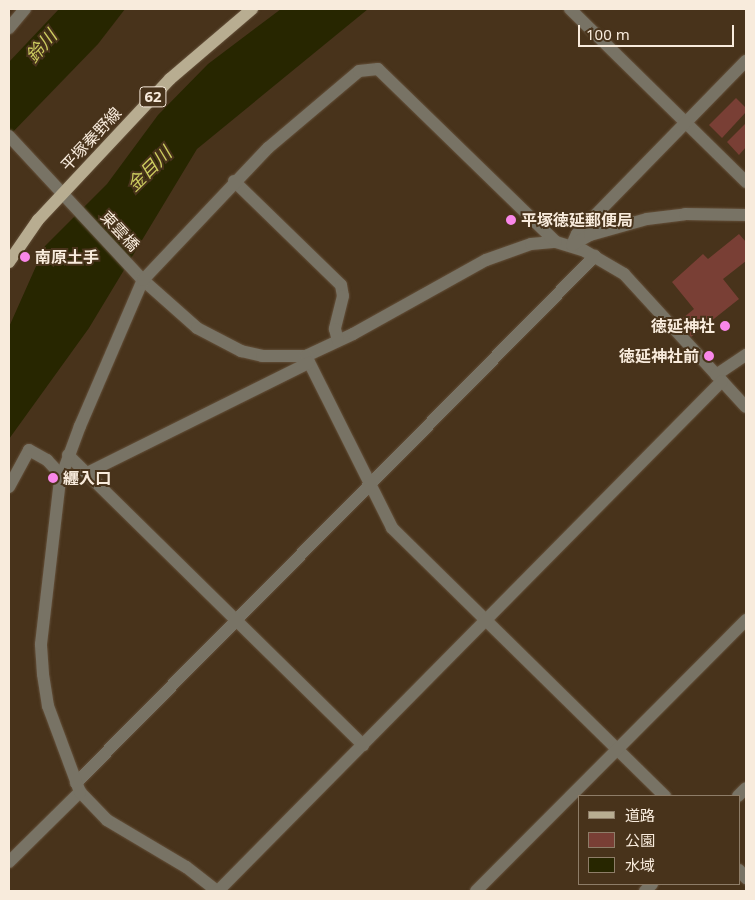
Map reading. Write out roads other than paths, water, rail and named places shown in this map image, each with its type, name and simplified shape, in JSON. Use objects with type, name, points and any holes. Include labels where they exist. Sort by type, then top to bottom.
[{"type":"main road","name":"平塚秦野線","points":[[9,262],[32,228],[170,79],[252,9]]},
{"type":"street","points":[[9,28],[25,9]]},
{"type":"street","points":[[570,9],[746,182]]},
{"type":"street","points":[[572,245],[577,234],[746,61]]},
{"type":"street","points":[[556,242],[378,69],[359,71],[268,148],[234,181],[142,279],[68,456],[62,476],[41,644],[48,706],[78,787],[107,820],[186,867],[218,891],[363,745],[719,378],[746,355]]},
{"type":"street","name":"東雲橋","points":[[9,136],[142,279],[197,328],[219,342],[262,356],[308,359]]},
{"type":"street","points":[[234,181],[340,285],[343,296],[335,330],[338,341]]},
{"type":"street","points":[[572,245],[590,235],[647,219],[685,214],[746,215]]},
{"type":"street","points":[[87,474],[308,359],[486,260],[531,244],[556,242],[572,245],[612,265],[636,285],[746,407]]},
{"type":"street","points":[[9,862],[235,620],[595,256]]},
{"type":"street","points":[[308,359],[392,528],[664,795]]},
{"type":"street","points":[[9,487],[29,450],[47,460],[62,476]]},
{"type":"street","points":[[68,456],[363,745]]},
{"type":"street","points":[[476,891],[746,620]]},
{"type":"water","name":"鈴川","points":[[59,9],[125,9],[98,44],[9,136],[9,62]]},
{"type":"water","name":"金目川","points":[[281,9],[368,9],[197,149],[89,328],[9,439],[9,327],[45,246],[107,184],[158,115],[208,64]]},
{"type":"place","name":"平塚徳延郵便局","points":[[511,220]]},
{"type":"place","name":"南原土手","points":[[25,257]]},
{"type":"place","name":"徳延神社","points":[[725,326]]},
{"type":"place","name":"徳延神社前","points":[[709,356]]},
{"type":"place","name":"纒入口","points":[[53,478]]}]
